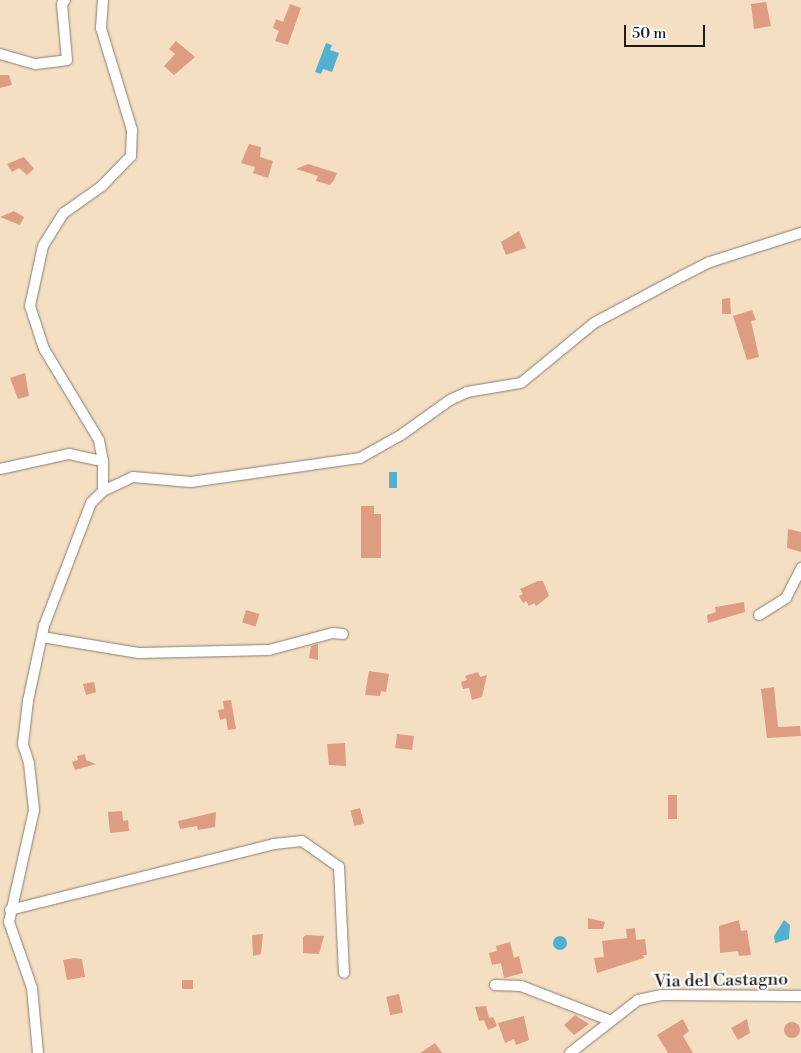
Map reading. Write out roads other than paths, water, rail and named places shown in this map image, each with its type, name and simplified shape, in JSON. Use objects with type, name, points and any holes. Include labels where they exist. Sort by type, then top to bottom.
[{"type":"street","points":[[0,54],[36,64],[68,60],[62,4],[65,0]]},
{"type":"street","points":[[103,0],[101,28],[132,130],[131,156],[102,186],[64,213],[43,246],[30,306],[44,349],[99,440],[103,461],[103,490]]},
{"type":"street","points":[[38,1053],[32,988],[9,922],[10,910],[34,810],[29,763],[23,744],[28,701],[42,637],[91,503],[103,490],[133,478],[191,482],[360,458],[401,435],[450,400],[467,392],[521,383],[594,323],[682,276],[710,262],[801,233]]},
{"type":"street","points":[[0,468],[69,454],[103,461]]},
{"type":"street","points":[[760,615],[786,598],[801,568]]},
{"type":"street","points":[[42,637],[139,653],[270,650],[333,633],[343,634]]},
{"type":"street","points":[[10,910],[274,844],[302,841],[338,867],[344,974]]},
{"type":"street","points":[[495,985],[521,986],[609,1020]]},
{"type":"street","name":"Via del Castagno","points":[[570,1053],[609,1020],[638,1000],[661,995],[801,996]]},
{"type":"water","points":[[326,43],[332,45],[330,50],[339,53],[332,72],[323,69],[321,74],[315,72]]},
{"type":"water","points":[[389,472],[397,472],[397,488],[389,488]]},
{"type":"water","points":[[784,920],[790,925],[789,939],[775,943],[774,936]]},
{"type":"water","points":[[560,936],[565,938],[567,943],[565,948],[560,950],[555,948],[553,943],[555,938]]}]
